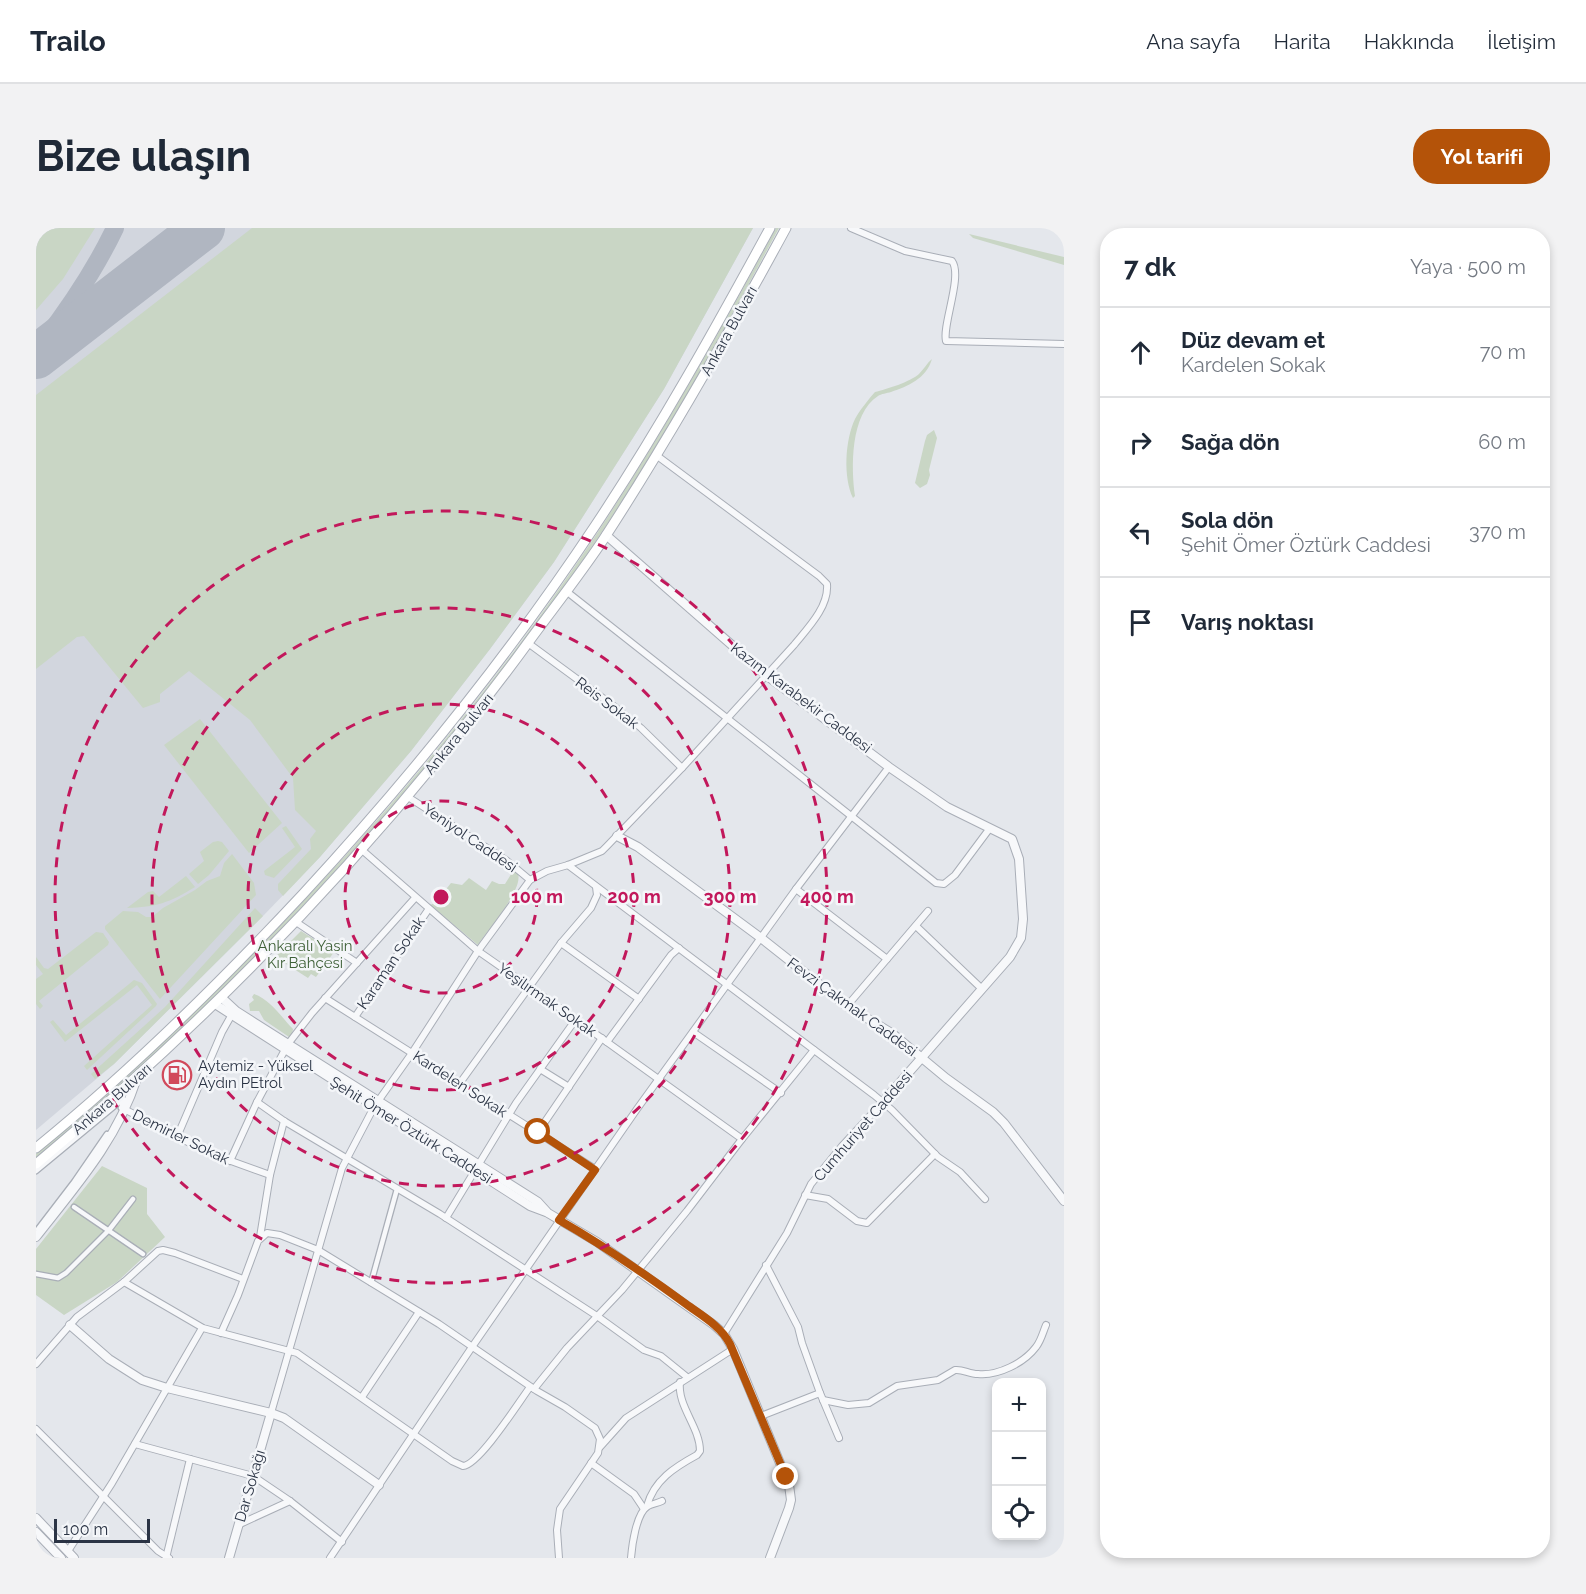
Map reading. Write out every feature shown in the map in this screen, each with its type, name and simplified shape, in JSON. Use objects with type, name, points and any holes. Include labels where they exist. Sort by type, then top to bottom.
[{"type":"main road","name":"Ankara Bulvarı","points":[[36,1148],[108,1087],[235,965],[350,842],[427,754],[487,678],[595,527],[685,383],[770,228]]},
{"type":"main road","name":"Ankara Bulvarı","points":[[36,1164],[137,1078],[296,922],[408,797],[474,716],[606,535],[732,326],[786,228]]},
{"type":"street","points":[[851,228],[905,251],[952,261],[955,268],[946,341],[1064,344]]},
{"type":"street","points":[[271,1413],[336,1182],[346,1158],[376,1104],[478,951],[530,880],[547,871],[602,851],[617,836],[801,636],[818,613],[826,596],[827,584],[776,543],[656,455]]},
{"type":"street","name":"Kazım Karabekir Caddesi","points":[[606,535],[766,675],[889,767],[947,807],[1012,839],[1019,859],[1023,933]]},
{"type":"street","points":[[566,591],[940,885],[955,875],[990,828]]},
{"type":"street","name":"Reis Sokak","points":[[528,643],[624,714],[682,768]]},
{"type":"street","points":[[330,1558],[559,1220],[796,889],[889,767]]},
{"type":"street","name":"Yeniyol Caddesi","points":[[408,797],[498,855],[530,880]]},
{"type":"street","name":"Fevzi Çakmak Caddesi","points":[[617,836],[638,847],[848,1006],[893,1034],[999,1117],[1064,1201]]},
{"type":"street","name":"Yeşilırmak Sokak","points":[[362,850],[428,910],[478,951],[742,1139]]},
{"type":"street","points":[[568,865],[882,1103],[934,1154],[960,1172],[985,1199]]},
{"type":"street","points":[[460,1083],[561,943],[591,908],[597,895],[596,887]]},
{"type":"street","points":[[796,889],[887,959]]},
{"type":"street","points":[[230,1161],[286,1047],[325,998],[415,898]]},
{"type":"street","name":"Karaman Sokak","points":[[355,1017],[428,910]]},
{"type":"street","points":[[848,1006],[928,911]]},
{"type":"street","points":[[296,922],[357,963]]},
{"type":"street","points":[[916,926],[982,989]]},
{"type":"street","name":"Cumhuriyet Caddesi","points":[[724,1334],[787,1233],[811,1184],[1015,951],[1023,933]]},
{"type":"street","points":[[561,943],[639,999]]},
{"type":"street","points":[[538,1132],[605,1040],[671,955],[679,948]]},
{"type":"street","name":"Kardelen Sokak","points":[[325,998],[595,1170]]},
{"type":"street","name":"Şehit Ömer Öztürk Caddesi","points":[[218,1001],[231,1017],[286,1047]]},
{"type":"street","name":"Şehit Ömer Öztürk Caddesi","points":[[218,1001],[236,1011],[286,1047],[477,1168],[530,1206],[548,1213],[597,1242],[724,1334],[761,1416],[791,1493],[786,1519],[770,1558]]},
{"type":"street","points":[[177,1137],[222,1032],[231,1017]]},
{"type":"street","points":[[446,1218],[540,1069],[576,1019]]},
{"type":"street","points":[[693,1032],[781,1093]]},
{"type":"street","points":[[124,1282],[202,1328],[290,1350],[300,1355],[460,1465],[469,1466],[532,1388],[638,1270],[687,1211],[814,1050]]},
{"type":"street","points":[[540,1069],[569,1087]]},
{"type":"street","points":[[36,1237],[110,1139],[126,1110],[137,1078]]},
{"type":"street","points":[[36,1171],[124,1100],[118,1118],[100,1145],[36,1231]]},
{"type":"street","points":[[257,1102],[284,1121],[446,1218],[597,1316],[644,1350],[666,1360],[687,1377]]},
{"type":"street","name":"Demirler Sokak","points":[[126,1110],[209,1153],[270,1175]]},
{"type":"street","points":[[220,1333],[260,1237],[270,1175],[284,1121]]},
{"type":"street","points":[[805,1195],[828,1199],[857,1221],[867,1223],[934,1154]]},
{"type":"street","points":[[371,1283],[397,1189]]},
{"type":"street","points":[[36,1274],[58,1278],[66,1273],[109,1230],[133,1199]]},
{"type":"street","points":[[74,1207],[143,1254]]},
{"type":"street","points":[[260,1237],[267,1233],[280,1235],[318,1250],[419,1312],[532,1388],[590,1423],[598,1432],[600,1447]]},
{"type":"street","points":[[36,1364],[39,1355],[88,1308],[124,1282],[155,1254],[164,1250],[243,1279]]},
{"type":"street","points":[[766,1265],[798,1327],[839,1438]]},
{"type":"street","points":[[362,1397],[419,1312]]},
{"type":"street","points":[[70,1325],[128,1373],[167,1388],[271,1413],[290,1422],[379,1485]]},
{"type":"street","points":[[761,1416],[822,1397],[848,1405],[869,1403],[897,1386],[938,1380],[955,1370],[974,1374],[996,1372],[1012,1365],[1031,1352],[1039,1342],[1046,1325]]},
{"type":"street","points":[[38,1529],[71,1555],[202,1328]]},
{"type":"street","points":[[559,1558],[557,1530],[560,1509],[600,1447],[626,1418],[687,1377],[733,1350]]},
{"type":"street","points":[[631,1558],[637,1527],[654,1491],[667,1474],[700,1451],[699,1440],[680,1392],[680,1382]]},
{"type":"street","name":"Dar Sokağı","points":[[229,1558],[271,1413]]},
{"type":"street","points":[[36,1429],[167,1558]]},
{"type":"street","points":[[135,1444],[253,1476],[290,1501],[342,1542]]},
{"type":"street","points":[[167,1558],[190,1459]]},
{"type":"street","points":[[591,1463],[634,1494],[646,1508]]},
{"type":"street","points":[[240,1524],[290,1501]]},
{"type":"street","points":[[646,1508],[662,1501]]},
{"type":"street","points":[[36,1518],[38,1529],[61,1558]]},
{"type":"shaded area","points":[[36,228],[753,228],[664,389],[554,562],[411,751],[320,857],[263,916],[114,1064],[36,1130]]},
{"type":"green space","points":[[36,228],[95,228],[63,279],[36,310]]},
{"type":"green space","points":[[252,228],[753,228],[664,389],[554,562],[411,751],[320,857],[283,896],[278,890],[278,884],[311,849],[310,839],[316,831],[295,810],[293,778],[250,720],[189,671],[160,694],[160,702],[143,708],[84,636],[77,637],[36,669],[36,395]]},
{"type":"green space","points":[[776,228],[779,228],[715,345],[624,498],[550,607],[443,747],[328,881],[205,1008],[141,1068],[36,1158],[36,1154],[115,1085],[265,941],[406,787],[472,706],[535,623],[594,538],[688,385]]},
{"type":"green space","points":[[969,234],[1064,257],[1064,265],[973,238]]},
{"type":"green space","points":[[932,359],[925,372],[916,381],[878,396],[862,415],[857,428],[853,457],[855,496],[853,498],[848,480],[846,458],[855,419],[875,392],[915,377]]},
{"type":"green space","points":[[934,430],[937,438],[929,470],[930,475],[927,484],[920,488],[915,483],[925,441],[927,435]]},
{"type":"green space","points":[[200,719],[282,823],[249,853],[164,745]]},
{"type":"green space","points":[[286,826],[302,849],[274,878],[265,875],[264,871],[295,847],[282,828]]},
{"type":"green space","points":[[218,841],[222,842],[229,851],[209,875],[198,884],[189,874],[204,861],[200,852]]},
{"type":"green space","points":[[486,850],[514,869],[519,879],[511,898],[478,945],[430,905],[435,903],[451,883],[462,885],[469,878],[486,890],[492,881],[505,884],[513,871],[485,852]]},
{"type":"green space","points":[[232,854],[254,883],[256,895],[160,999],[105,929],[105,926],[123,911],[138,912],[146,917],[152,917],[207,881],[220,876],[224,863]]},
{"type":"green space","points":[[186,876],[195,887],[162,903],[127,908],[148,892],[153,891],[159,897]]},
{"type":"green space","points":[[255,908],[263,916],[114,1064],[95,1079],[91,1074],[165,1007]]},
{"type":"green space","name":"Ankaralı Yasin Kır Bahçesi","points":[[301,931],[334,952],[316,977],[311,974],[308,978],[275,957]]},
{"type":"green space","points":[[96,932],[103,933],[109,942],[108,945],[39,1001],[43,1006],[40,1009],[36,1004],[36,979],[43,974],[36,965],[36,957],[44,968],[48,969]]},
{"type":"green space","points":[[134,980],[142,983],[157,1004],[156,1006],[87,1070],[84,1066],[152,1005],[137,985],[65,1042],[50,1022],[53,1020],[66,1035]]},
{"type":"green space","points":[[254,994],[266,1000],[275,1009],[293,1029],[292,1035],[289,1037],[264,1020],[259,1011],[250,1011],[249,1004],[254,1000],[252,997]]},
{"type":"green space","points":[[102,1166],[147,1188],[147,1214],[165,1237],[117,1282],[64,1315],[36,1295],[36,1249]]},
{"type":"taxiway","points":[[36,351],[79,292],[115,228]]},
{"type":"runway","points":[[36,357],[203,228]]},
{"type":"place","name":"Aytemiz - Yüksel Aydın PEtrol","points":[[177,1075]]},
{"type":"route","points":[[538,1132],[595,1170],[559,1220],[597,1242],[675,1296],[724,1334],[786,1477]]}]
